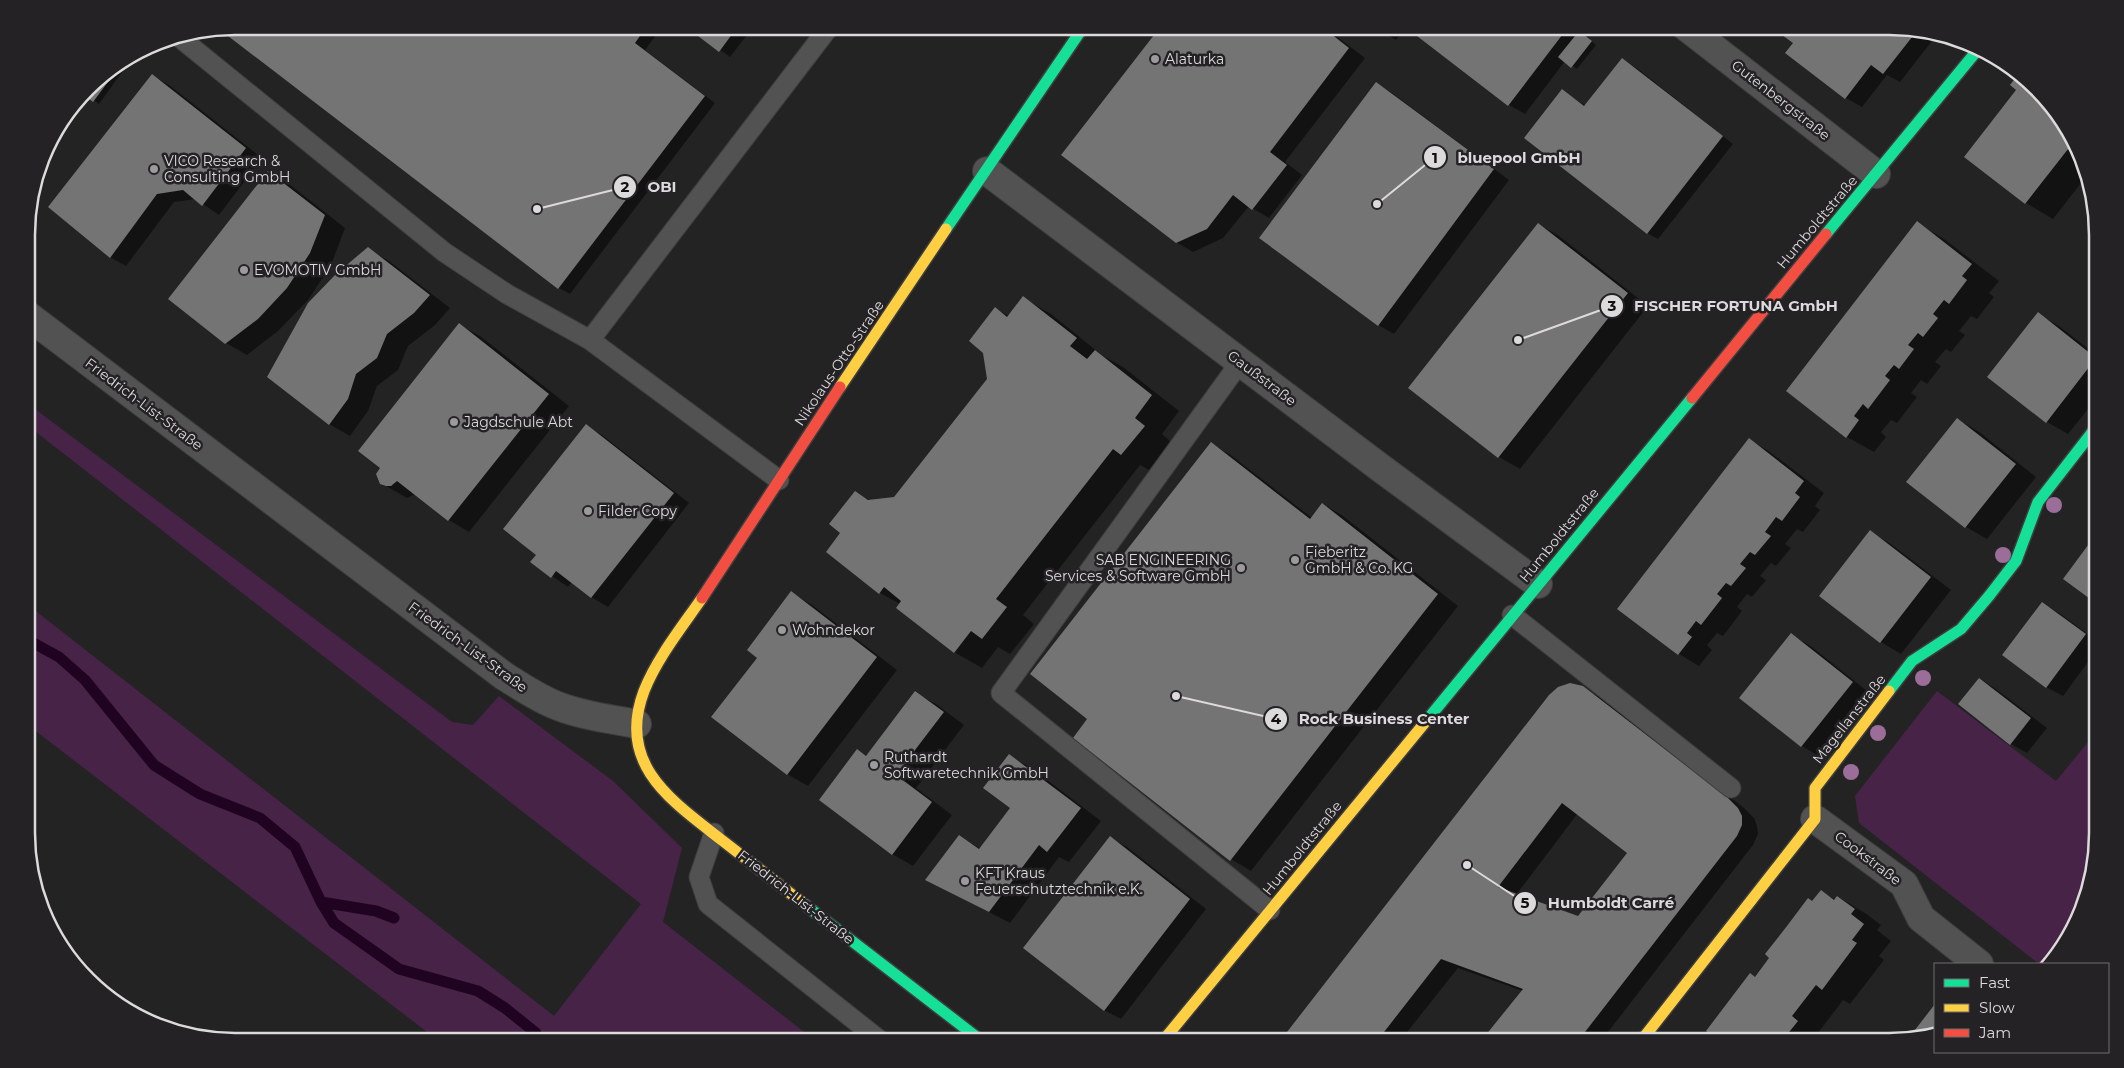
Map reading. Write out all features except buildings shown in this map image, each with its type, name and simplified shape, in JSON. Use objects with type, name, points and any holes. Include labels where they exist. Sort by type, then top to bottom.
[{"type":"street","name":"Nikolaus-Otto-Straße","points":[[637,724],[640,702],[648,684],[779,480],[1078,35]]},
{"type":"street","name":"Gutenbergstraße","points":[[1697,35],[1876,174]]},
{"type":"street","name":"Humboldtstraße","points":[[1169,1033],[1974,54]]},
{"type":"street","name":"Gaußstraße","points":[[987,171],[1382,469],[1538,584]]},
{"type":"street","name":"Friedrich-List-Straße","points":[[35,321],[504,676],[534,695],[558,707],[637,724],[637,744],[642,763],[658,787],[676,804],[971,1033]]},
{"type":"street","name":"Magellanstraße","points":[[1815,819],[1815,788],[1912,661],[1961,629],[1990,596],[2016,561],[2038,502],[2089,436]]},
{"type":"street","name":"Cookstraße","points":[[1815,819],[1904,884],[1921,918],[1977,963]]},
{"type":"street","points":[[1647,1033],[1815,819]]},
{"type":"lane","points":[[590,340],[823,35]]},
{"type":"lane","points":[[185,42],[444,252],[507,294],[590,340],[779,480]]},
{"type":"lane","points":[[1241,361],[1001,693],[1270,910]]},
{"type":"lane","points":[[1512,615],[1731,788]]},
{"type":"lane","points":[[714,833],[699,878],[708,904],[871,1033]]},
{"type":"shaded area","points":[[35,409],[452,722],[473,725],[499,696],[613,781],[682,848],[663,922],[805,1033],[428,1033],[35,730],[35,610],[554,1016],[641,904],[35,431]]},
{"type":"shaded area","points":[[1937,691],[2056,781],[2089,741],[2089,846],[2085,872],[2074,910],[2048,955],[2041,963],[2038,963],[1859,823],[1855,796]]},
{"type":"waterway","points":[[35,644],[59,657],[85,680],[154,765],[200,794],[260,818],[295,847],[321,902],[334,923],[399,969],[478,991],[505,1008],[536,1033]]},
{"type":"waterway","points":[[321,902],[376,911],[394,918]]},
{"type":"traffic: fast","points":[[946,229],[1078,35]]},
{"type":"traffic: fast","points":[[1826,234],[1974,54]]},
{"type":"traffic: fast","points":[[1427,720],[1692,398]]},
{"type":"traffic: fast","points":[[1889,691],[1912,661],[1961,629],[1989,596],[2016,561],[2038,502],[2089,436]]},
{"type":"traffic: fast","points":[[804,904],[971,1033]]},
{"type":"traffic: slow","points":[[840,387],[946,229]]},
{"type":"traffic: slow","points":[[702,598],[663,655],[644,691],[637,717],[637,740],[643,760],[654,779],[685,811],[804,904]]},
{"type":"traffic: slow","points":[[1647,1033],[1815,819],[1815,788],[1889,691]]},
{"type":"traffic: slow","points":[[1169,1033],[1427,720]]},
{"type":"traffic: jam","points":[[1692,398],[1826,234]]},
{"type":"traffic: jam","points":[[702,598],[840,387]]},
{"type":"place","name":"Alaturka","points":[[1155,59]]},
{"type":"place","name":"VICO Research & Consulting GmbH","points":[[154,169]]},
{"type":"place","name":"bluepool GmbH","points":[[1377,204]]},
{"type":"place","name":"OBI","points":[[537,209]]},
{"type":"place","name":"EVOMOTIV GmbH","points":[[244,270]]},
{"type":"place","name":"FISCHER FORTUNA GmbH","points":[[1518,340]]},
{"type":"place","name":"Jagdschule Abt","points":[[454,422]]},
{"type":"place","name":"Filder Copy","points":[[588,511]]},
{"type":"place","name":"Fieberitz GmbH & Co. KG","points":[[1295,560]]},
{"type":"place","name":"SAB ENGINEERING Services & Software GmbH","points":[[1241,568]]},
{"type":"place","name":"Wohndekor","points":[[782,630]]},
{"type":"place","name":"Rock Business Center","points":[[1176,696]]},
{"type":"place","name":"Ruthardt Softwaretechnik GmbH","points":[[874,765]]},
{"type":"place","name":"Humboldt Carré","points":[[1467,865]]},
{"type":"place","name":"KFT Kraus Feuerschutztechnik e.K.","points":[[965,881]]}]
